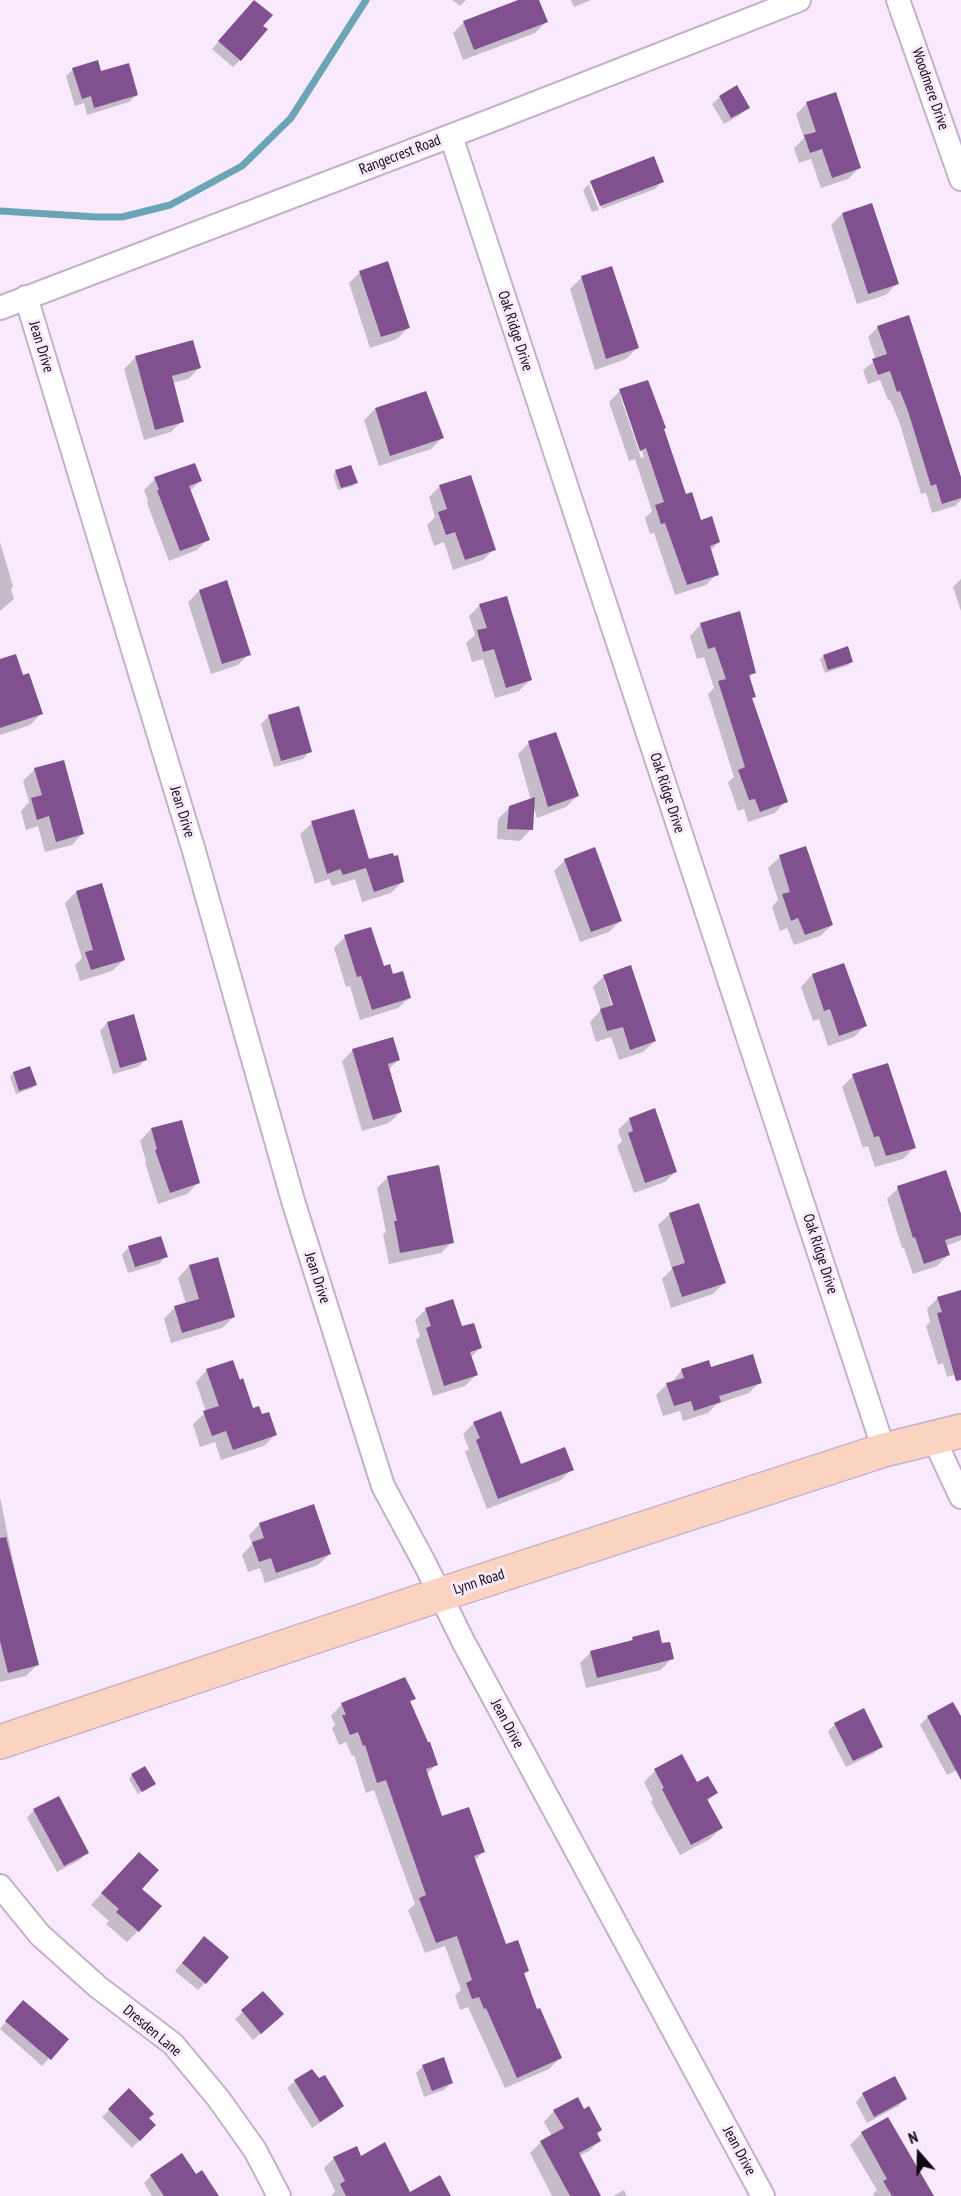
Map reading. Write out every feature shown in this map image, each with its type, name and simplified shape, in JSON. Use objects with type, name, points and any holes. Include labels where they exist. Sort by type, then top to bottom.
[{"type":"main road","name":"Lynn Road","points":[[0,1742],[439,1595],[884,1450],[947,1434]]},
{"type":"street","name":"Rangecrest Road","points":[[0,308],[799,0]]},
{"type":"street","name":"Woodmere Drive","points":[[898,0],[961,178]]},
{"type":"street","name":"Oak Ridge Drive","points":[[451,136],[884,1450]]},
{"type":"street","name":"Jean Drive","points":[[26,297],[191,842],[294,1204],[383,1486],[439,1595],[764,2196]]},
{"type":"street","points":[[947,1434],[961,1497]]},
{"type":"street","name":"Dresden Lane","points":[[0,1886],[40,1935],[83,1973],[173,2044],[218,2098],[255,2150],[279,2196]]},
{"type":"building","points":[[254,0],[273,15],[263,26],[268,29],[241,61],[218,41]]},
{"type":"building","points":[[518,0],[539,0],[548,22],[474,50],[463,21]]},
{"type":"building","points":[[98,60],[101,71],[129,63],[138,95],[94,108],[91,96],[82,99],[72,68]]},
{"type":"building","points":[[737,85],[750,108],[731,118],[719,96]]},
{"type":"building","points":[[836,92],[861,168],[832,178],[822,149],[810,153],[804,135],[816,132],[806,102]]},
{"type":"building","points":[[654,156],[664,182],[600,206],[590,181]]},
{"type":"building","points":[[872,203],[899,284],[868,294],[842,213]]},
{"type":"building","points":[[388,261],[410,328],[381,337],[359,271]]},
{"type":"building","points":[[612,266],[639,348],[606,359],[581,276]]},
{"type":"building","points":[[909,315],[961,477],[961,498],[942,504],[936,484],[931,486],[900,391],[897,392],[890,371],[878,375],[872,359],[887,354],[877,326]]},
{"type":"building","points":[[193,340],[201,368],[172,376],[184,422],[155,430],[135,356]]},
{"type":"building","points":[[648,380],[666,428],[664,429],[686,494],[692,492],[701,520],[712,516],[720,542],[710,546],[719,575],[687,585],[665,523],[661,524],[655,505],[664,502],[646,448],[640,451],[619,389]]},
{"type":"building","points":[[426,391],[444,438],[390,456],[375,408]]},
{"type":"building","points":[[195,463],[202,481],[189,486],[210,540],[180,551],[154,477]]},
{"type":"building","points":[[351,465],[358,483],[341,488],[335,470]]},
{"type":"building","points":[[471,475],[496,550],[465,560],[455,532],[446,535],[438,512],[447,509],[439,485]]},
{"type":"building","points":[[227,580],[251,655],[222,664],[199,590]]},
{"type":"building","points":[[507,596],[532,680],[506,688],[494,649],[483,652],[477,630],[487,628],[479,604]]},
{"type":"building","points":[[740,611],[756,673],[749,675],[756,697],[752,698],[788,802],[760,812],[755,799],[749,800],[738,770],[745,767],[718,681],[726,679],[715,647],[708,649],[700,623]]},
{"type":"building","points":[[848,646],[853,662],[828,670],[823,655]]},
{"type":"building","points":[[16,654],[23,675],[29,673],[43,714],[0,728],[0,659]]},
{"type":"building","points":[[299,706],[312,752],[281,761],[268,715]]},
{"type":"building","points":[[556,732],[579,796],[548,807],[528,741]]},
{"type":"building","points":[[64,760],[84,834],[56,842],[49,816],[37,820],[31,798],[42,795],[34,768]]},
{"type":"building","points":[[535,797],[533,830],[507,829],[509,806]]},
{"type":"building","points":[[354,809],[369,859],[393,853],[394,856],[398,855],[404,882],[374,892],[366,868],[343,875],[340,869],[327,874],[311,821]]},
{"type":"building","points":[[806,846],[833,925],[805,935],[798,918],[791,921],[782,894],[790,892],[779,855]]},
{"type":"building","points":[[595,847],[622,921],[591,932],[564,859]]},
{"type":"building","points":[[102,883],[125,960],[91,970],[85,952],[93,950],[76,891]]},
{"type":"building","points":[[371,927],[384,966],[390,964],[393,974],[403,971],[411,998],[372,1010],[361,976],[357,977],[344,935]]},
{"type":"building","points":[[844,963],[867,1026],[839,1036],[830,1009],[824,1011],[812,974]]},
{"type":"building","points":[[631,965],[656,1041],[630,1050],[623,1027],[607,1031],[600,1009],[613,1005],[603,975]]},
{"type":"building","points":[[134,1014],[147,1060],[120,1068],[107,1022]]},
{"type":"building","points":[[393,1037],[400,1060],[388,1064],[402,1112],[373,1120],[352,1049]]},
{"type":"building","points":[[888,1063],[916,1148],[886,1156],[879,1136],[874,1137],[852,1074]]},
{"type":"building","points":[[30,1066],[37,1085],[19,1091],[13,1072]]},
{"type":"building","points":[[655,1108],[677,1172],[645,1183],[628,1133],[633,1131],[629,1118]]},
{"type":"building","points":[[182,1120],[200,1183],[170,1193],[155,1150],[157,1149],[151,1128]]},
{"type":"building","points":[[439,1165],[454,1243],[400,1253],[394,1221],[397,1221],[387,1176]]},
{"type":"building","points":[[946,1170],[961,1214],[961,1235],[945,1240],[950,1255],[924,1264],[915,1237],[913,1238],[897,1186]]},
{"type":"building","points":[[699,1203],[726,1283],[682,1297],[672,1267],[685,1263],[669,1213]]},
{"type":"building","points":[[161,1236],[168,1257],[135,1267],[128,1246]]},
{"type":"building","points":[[218,1257],[235,1317],[182,1333],[174,1306],[199,1299],[189,1265]]},
{"type":"building","points":[[961,1290],[961,1380],[956,1381],[937,1313],[942,1312],[937,1297]]},
{"type":"building","points":[[453,1299],[462,1326],[474,1323],[482,1348],[470,1352],[478,1375],[444,1386],[426,1328],[431,1326],[425,1308]]},
{"type":"building","points":[[753,1354],[762,1383],[719,1396],[721,1402],[694,1411],[691,1401],[674,1406],[666,1383],[684,1378],[681,1369],[709,1360],[711,1367]]},
{"type":"building","points":[[233,1360],[240,1380],[243,1378],[253,1408],[259,1406],[262,1414],[269,1412],[277,1435],[233,1450],[226,1431],[212,1436],[203,1411],[219,1406],[206,1369]]},
{"type":"building","points":[[501,1411],[521,1464],[565,1447],[574,1470],[498,1499],[476,1440],[480,1438],[473,1422]]},
{"type":"building","points":[[314,1504],[331,1554],[276,1573],[271,1558],[259,1562],[252,1542],[264,1538],[259,1523]]},
{"type":"building","points":[[6,1537],[39,1665],[8,1673],[0,1641],[0,1538]]},
{"type":"building","points":[[659,1630],[662,1643],[670,1642],[674,1659],[597,1678],[590,1651],[633,1640],[632,1637]]},
{"type":"building","points":[[405,1677],[416,1699],[410,1701],[430,1742],[438,1765],[426,1769],[442,1816],[469,1807],[485,1852],[474,1856],[506,1944],[518,1940],[529,1971],[524,1973],[537,2009],[540,2008],[562,2058],[517,2078],[486,2008],[484,2009],[479,1997],[472,1999],[466,1983],[472,1980],[457,1936],[436,1943],[419,1898],[426,1895],[386,1780],[377,1783],[365,1745],[363,1746],[358,1732],[350,1735],[342,1715],[346,1715],[341,1703]]},
{"type":"building","points":[[953,1702],[961,1716],[961,1780],[927,1716]]},
{"type":"building","points":[[864,1708],[883,1747],[853,1761],[834,1723]]},
{"type":"building","points":[[682,1754],[697,1782],[708,1776],[718,1793],[707,1799],[723,1828],[691,1845],[654,1769]]},
{"type":"building","points":[[145,1766],[156,1784],[142,1792],[131,1774]]},
{"type":"building","points":[[59,1796],[89,1853],[64,1866],[33,1809]]},
{"type":"building","points":[[139,1852],[159,1870],[142,1889],[162,1906],[139,1932],[116,1912],[119,1909],[101,1893]]},
{"type":"building","points":[[204,1936],[229,1957],[206,1984],[182,1963]]},
{"type":"building","points":[[263,1991],[284,2014],[261,2034],[241,2010]]},
{"type":"building","points":[[23,2000],[69,2039],[51,2060],[5,2021]]},
{"type":"building","points":[[444,2057],[453,2083],[432,2091],[422,2065]]},
{"type":"building","points":[[312,2069],[319,2078],[325,2075],[344,2106],[320,2122],[294,2080]]},
{"type":"building","points":[[895,2076],[907,2099],[874,2117],[862,2093]]},
{"type":"building","points":[[129,2088],[154,2114],[149,2118],[156,2125],[140,2141],[108,2109]]},
{"type":"building","points":[[578,2097],[584,2109],[589,2106],[602,2130],[597,2133],[601,2141],[579,2153],[601,2196],[570,2196],[540,2141],[564,2128],[553,2110]]},
{"type":"building","points":[[888,2117],[934,2196],[892,2196],[883,2181],[887,2179],[861,2132]]},
{"type":"building","points":[[385,2142],[410,2192],[440,2175],[451,2196],[346,2196],[340,2184],[345,2181],[333,2157],[357,2146],[361,2156]]},
{"type":"building","points":[[182,2153],[196,2174],[202,2170],[219,2196],[164,2196],[150,2175]]},
{"type":"waterway","points":[[0,211],[122,217],[170,205],[242,166],[291,118],[366,0]]}]
